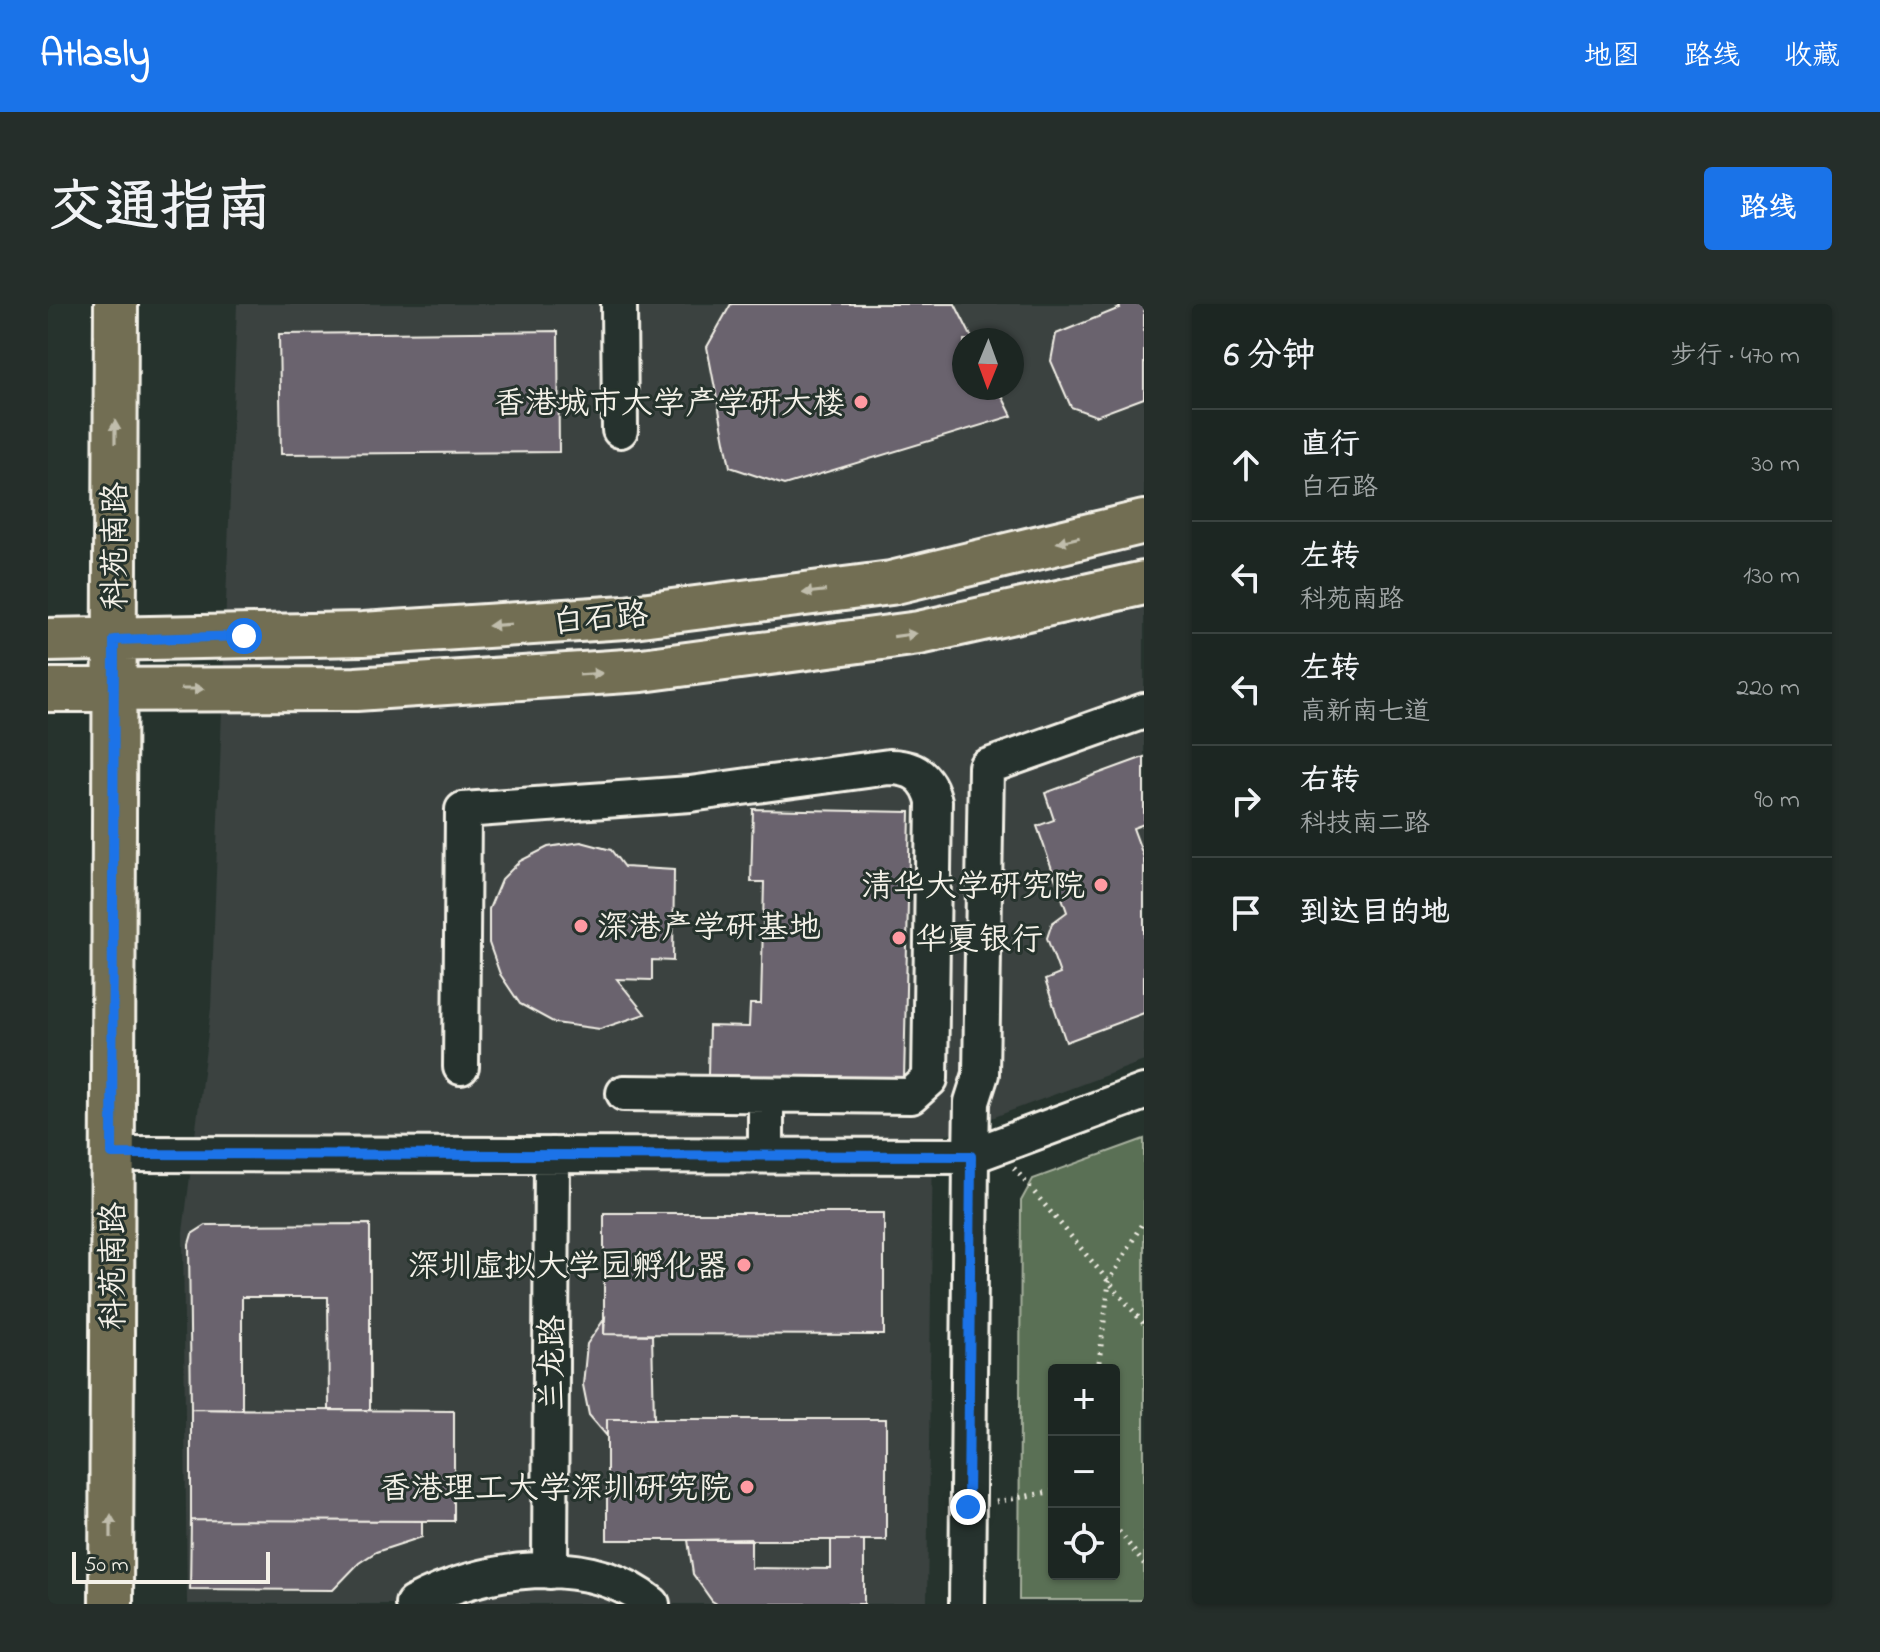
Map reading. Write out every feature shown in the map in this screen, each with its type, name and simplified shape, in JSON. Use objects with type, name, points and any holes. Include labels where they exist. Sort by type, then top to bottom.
[{"type":"main road","name":"科苑南路","points":[[111,1604],[116,304]]},
{"type":"main road","name":"白石路","points":[[48,640],[363,634],[625,617],[891,583],[1144,522]]},
{"type":"main road","name":"白石路","points":[[48,690],[356,689],[642,670],[919,633],[1144,583]]},
{"type":"street","points":[[619,304],[620,430]]},
{"type":"street","points":[[972,1102],[981,1074],[986,767],[1144,711]]},
{"type":"street","points":[[461,1067],[463,810],[661,797],[904,767],[926,781],[934,801],[930,1079],[911,1096],[624,1093]]},
{"type":"street","points":[[932,943],[967,944],[965,1072],[984,1151],[968,1507],[967,1604]]},
{"type":"street","points":[[112,1154],[766,1155],[984,1151],[1144,1092]]},
{"type":"street","points":[[766,1095],[766,1155]]},
{"type":"street","name":"兰龙路","points":[[550,1571],[552,1155]]},
{"type":"street","points":[[413,1604],[446,1587],[481,1577],[550,1571],[585,1574],[618,1584],[652,1604]]},
{"type":"path","points":[[984,1151],[1109,1282],[1144,1324]]},
{"type":"path","points":[[1099,1364],[1109,1282],[1144,1220]]},
{"type":"path","points":[[968,1507],[1048,1492]]},
{"type":"path","points":[[1120,1533],[1144,1564]]},
{"type":"shaded area","points":[[237,304],[1144,304],[1144,1061],[933,1140],[927,1604],[187,1604],[183,1232],[211,1008]]},
{"type":"green space","points":[[1144,1139],[1144,1600],[1019,1600],[1021,1201],[1033,1179]]},
{"type":"building","name":"香港城市大学产学研大楼","points":[[731,304],[955,304],[967,328],[952,328],[952,400],[1004,400],[1012,416],[784,485],[730,467],[707,347]]},
{"type":"building","points":[[1118,304],[1144,304],[1144,398],[1096,416],[1071,407],[1051,361],[1056,334],[1120,308]]},
{"type":"building","points":[[558,331],[559,452],[281,454],[279,334]]},
{"type":"building","name":"清华大学研究院","points":[[1144,757],[1144,824],[1133,828],[1144,858],[1144,1013],[1066,1042],[1045,980],[1060,974],[1047,938],[1052,923],[1067,912],[1037,826],[1054,820],[1045,793]]},
{"type":"building","points":[[753,809],[910,812],[904,1079],[708,1075],[709,1026],[749,1027],[750,1004],[761,1004],[764,882],[751,882]]},
{"type":"building","name":"深港产学研基地","points":[[581,842],[611,850],[624,867],[674,870],[673,961],[652,960],[652,980],[617,979],[645,1014],[600,1029],[555,1023],[520,1004],[500,974],[489,943],[489,909],[501,880],[520,861],[548,847]]},
{"type":"building","name":"深圳虚拟大学园孵化器","points":[[604,1213],[884,1213],[884,1335],[604,1334]]},
{"type":"building","points":[[370,1224],[370,1410],[329,1410],[328,1297],[242,1297],[242,1410],[191,1409],[189,1244],[192,1234],[206,1225]]},
{"type":"building","points":[[605,1318],[604,1334],[652,1335],[654,1419],[607,1419],[607,1436],[589,1415],[583,1385],[587,1344]]},
{"type":"building","points":[[191,1409],[454,1411],[454,1521],[191,1520]]},
{"type":"building","name":"香港理工大学深圳研究院","points":[[607,1419],[886,1419],[886,1540],[607,1540]]},
{"type":"building","points":[[191,1520],[422,1521],[422,1537],[376,1552],[359,1563],[333,1590],[190,1589]]},
{"type":"building","points":[[751,1539],[751,1568],[831,1569],[831,1540],[864,1540],[864,1604],[717,1604],[693,1574],[688,1540]]},
{"type":"place","name":"香港城市大学产学研大楼","points":[[861,402]]},
{"type":"place","name":"清华大学研究院","points":[[1101,885]]},
{"type":"place","name":"深港产学研基地","points":[[581,926]]},
{"type":"place","name":"华夏银行","points":[[899,938]]},
{"type":"place","name":"深圳虚拟大学园孵化器","points":[[744,1265]]},
{"type":"place","name":"香港理工大学深圳研究院","points":[[747,1487]]},
{"type":"route","points":[[244,636],[114,640],[112,1154],[971,1156],[968,1507]]}]
